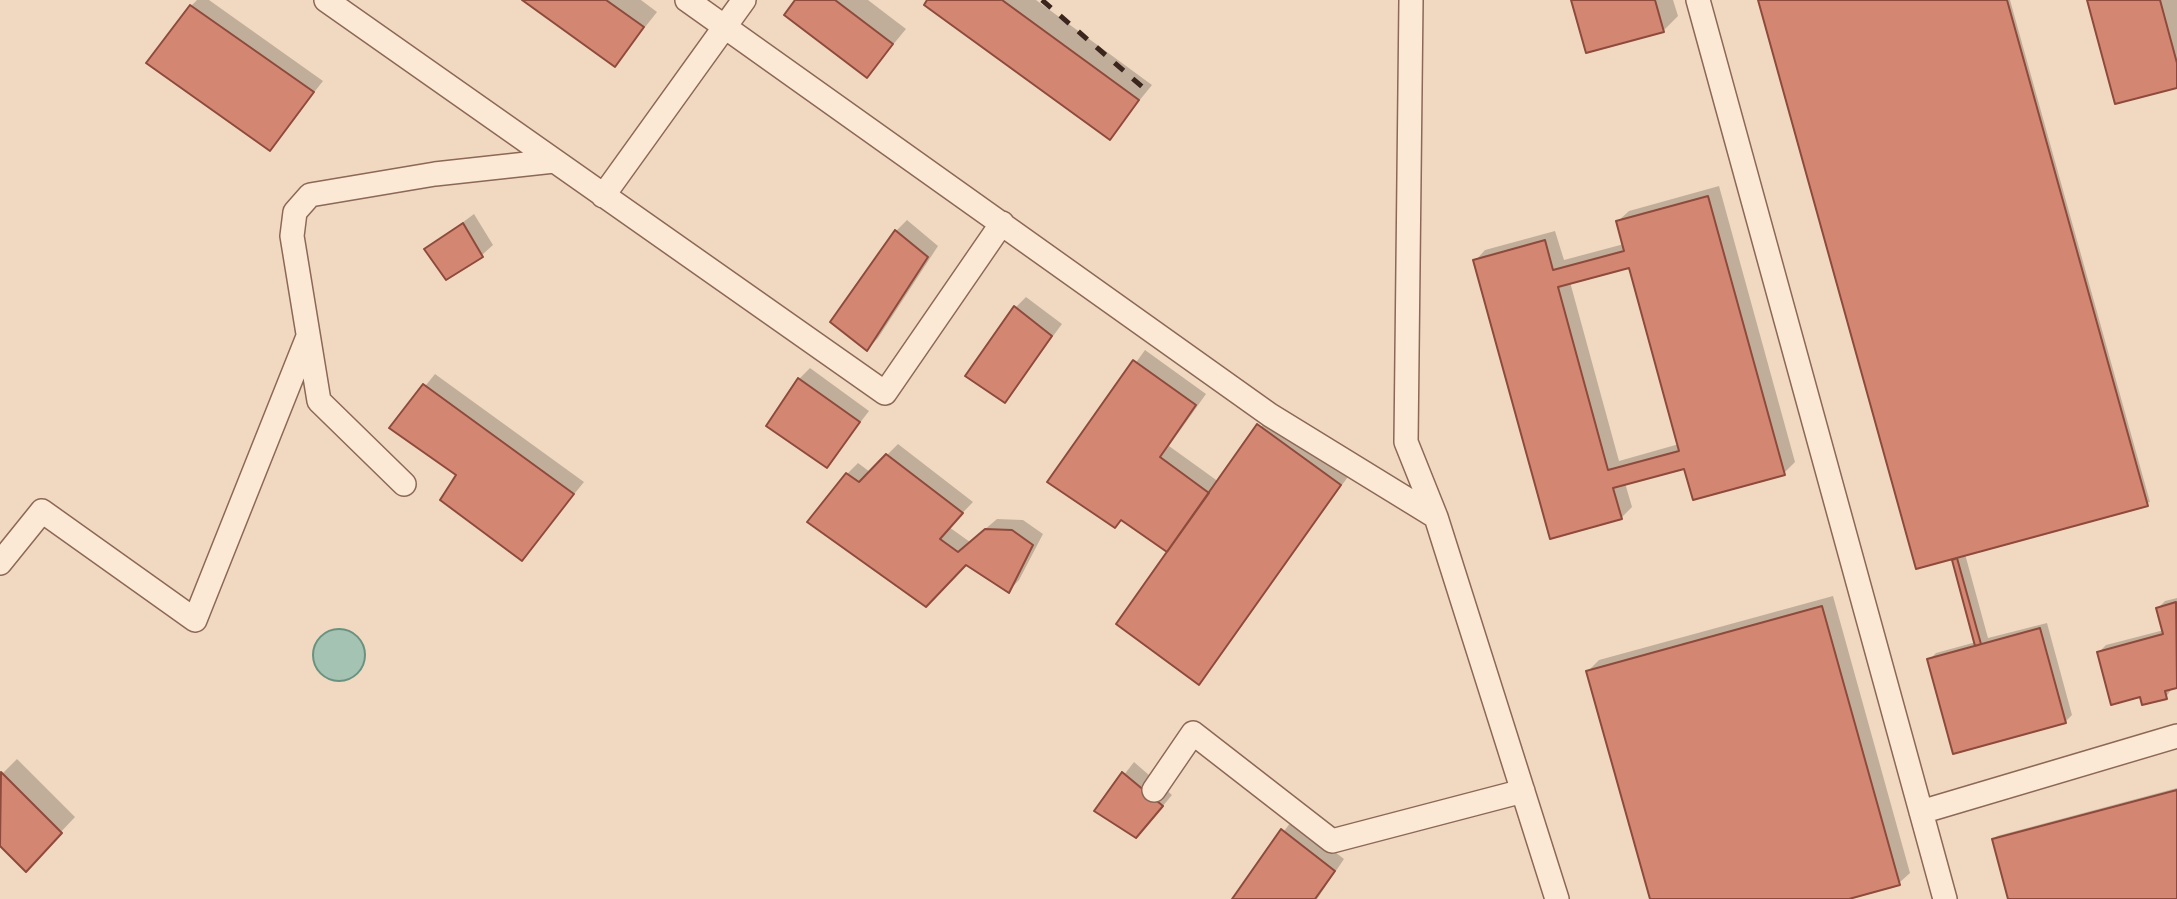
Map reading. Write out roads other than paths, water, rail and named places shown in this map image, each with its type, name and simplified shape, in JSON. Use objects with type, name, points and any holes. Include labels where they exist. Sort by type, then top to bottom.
[{"type":"street","points":[[326,0],[885,393],[1002,223]]},
{"type":"street","points":[[687,0],[1270,415],[1436,517]]},
{"type":"street","points":[[603,196],[744,0]]},
{"type":"street","points":[[1411,0],[1406,442],[1436,517],[1557,899]]},
{"type":"street","points":[[1698,0],[1945,899]]},
{"type":"street","points":[[404,484],[319,401],[292,236],[295,212],[310,195],[435,174],[554,161]]},
{"type":"street","points":[[0,563],[42,511],[195,620],[307,339]]},
{"type":"street","points":[[1154,790],[1193,733],[1332,841],[1523,791]]},
{"type":"street","points":[[1921,812],[2177,737]]},
{"type":"railway","points":[[1042,0],[1147,91]]}]
